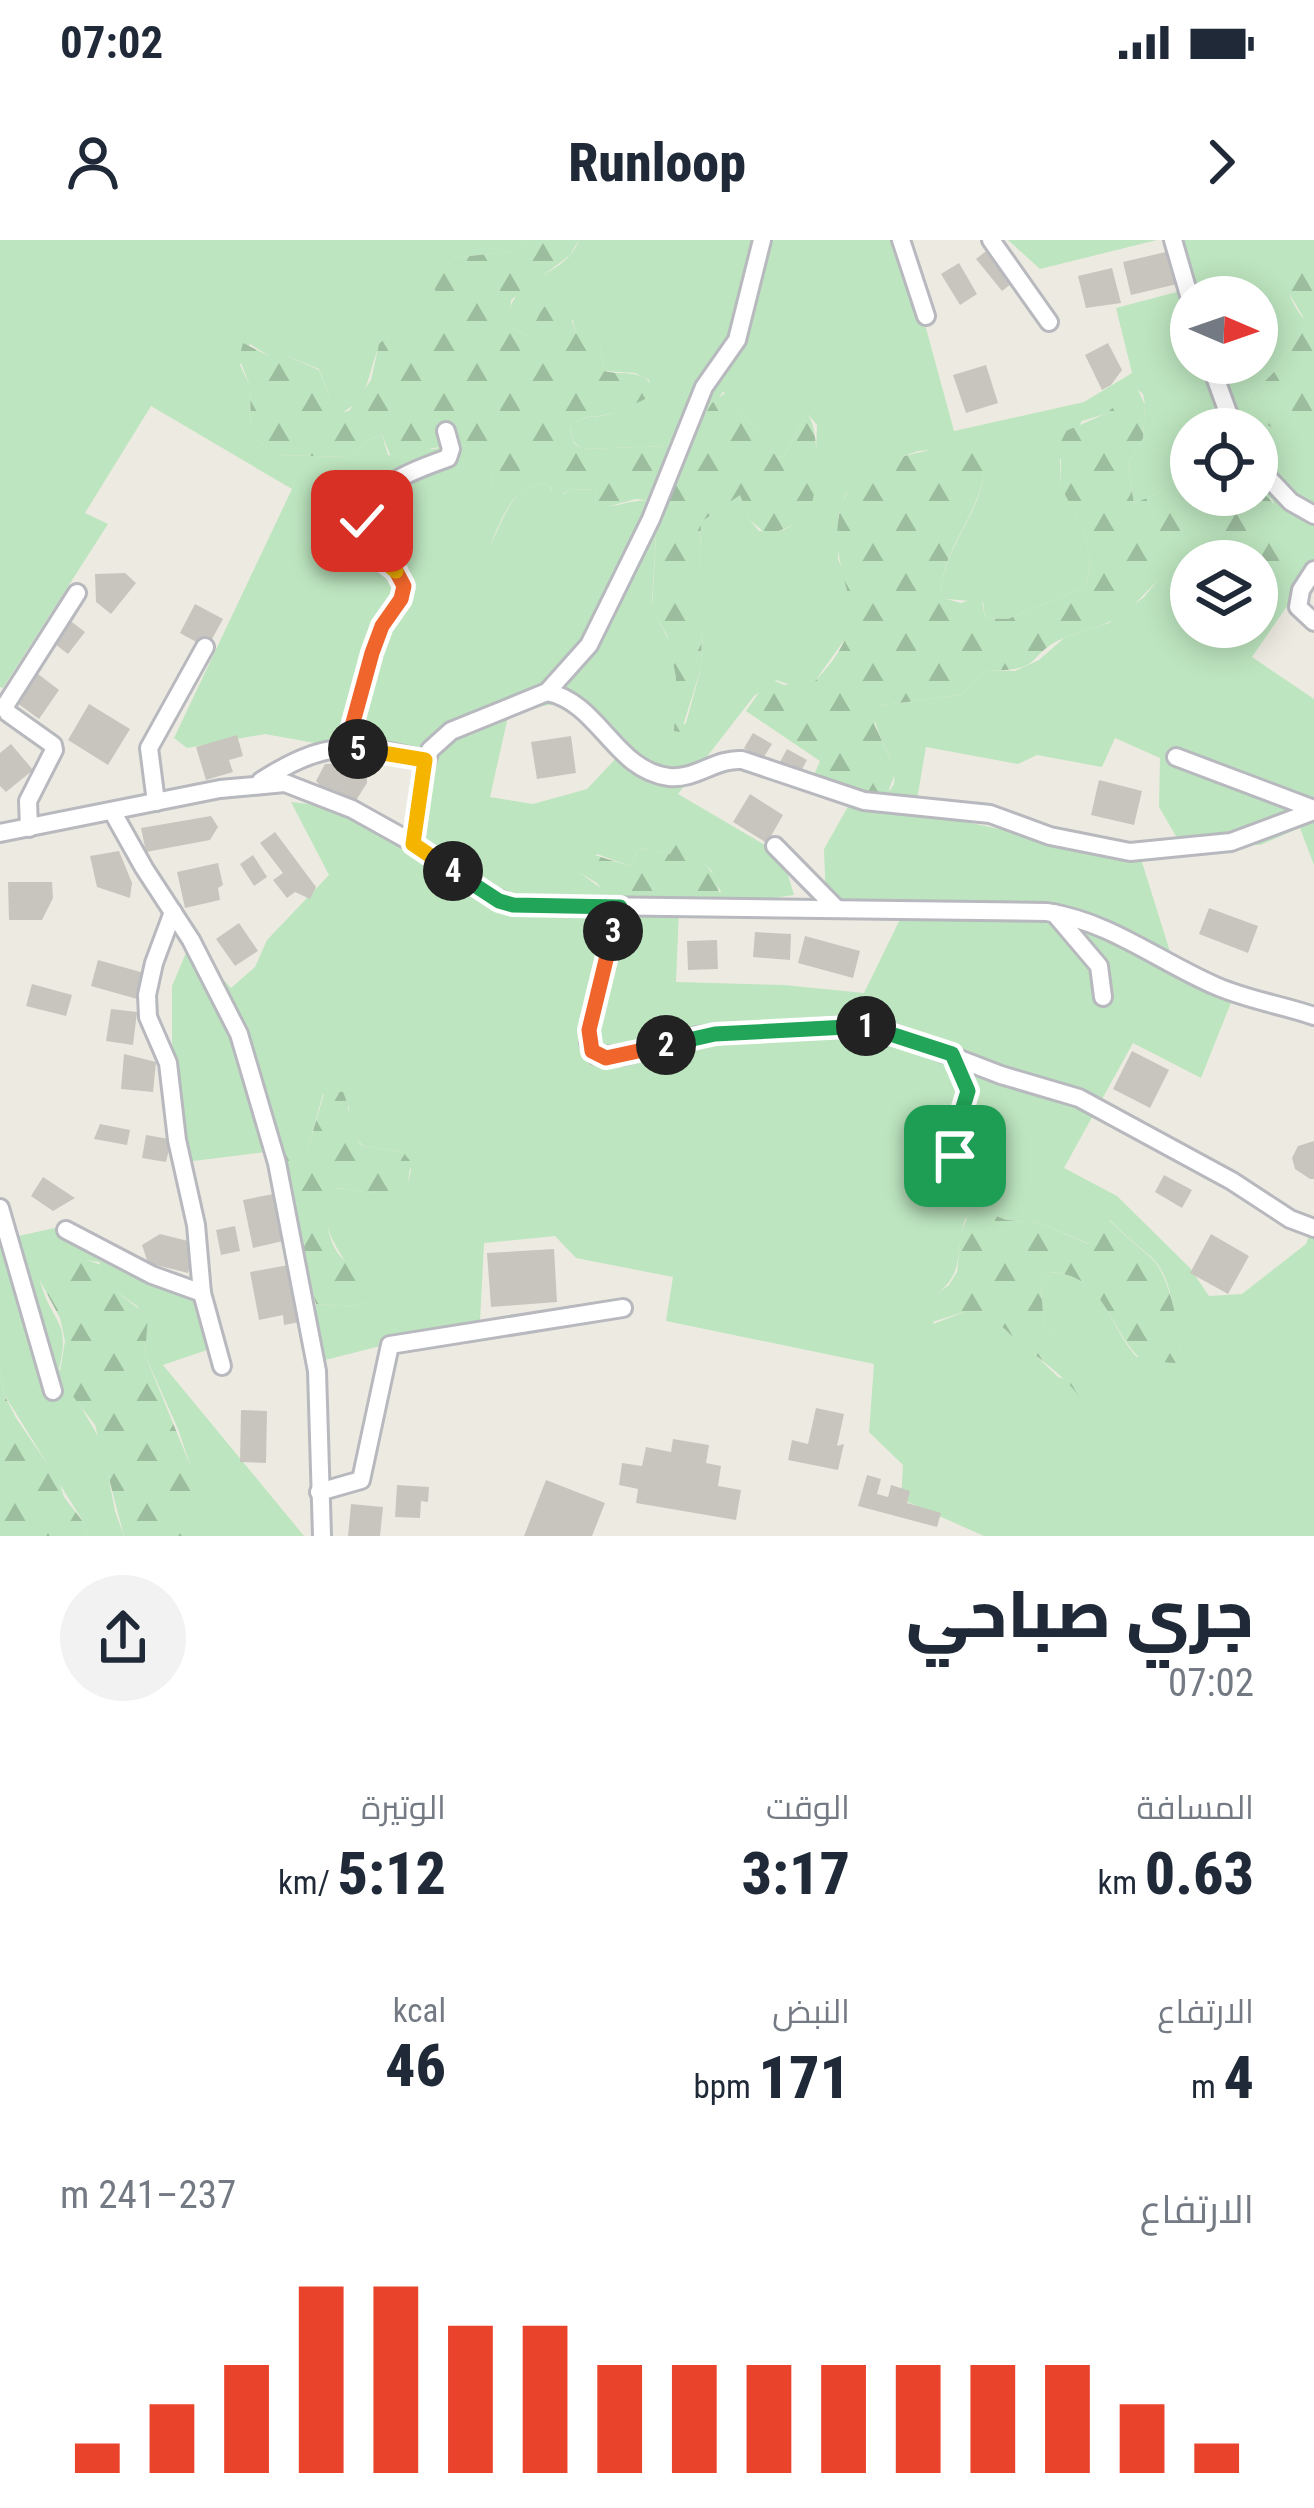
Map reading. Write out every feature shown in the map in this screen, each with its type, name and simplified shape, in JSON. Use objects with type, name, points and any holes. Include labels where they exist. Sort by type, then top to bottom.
[{"type":"street","points":[[413,844],[430,750],[451,731],[547,692],[589,645],[651,519],[704,387],[737,340],[762,240]]},
{"type":"street","points":[[901,240],[926,316]]},
{"type":"street","points":[[992,240],[1049,322]]},
{"type":"street","points":[[1173,240],[1183,276]]},
{"type":"street","points":[[346,748],[372,653],[404,586],[400,574],[363,545],[362,521],[384,486],[448,458],[452,449],[446,431]]},
{"type":"street","points":[[1278,488],[1314,515]]},
{"type":"street","points":[[1314,570],[1298,597],[1298,608],[1314,622]]},
{"type":"street","points":[[15,831],[54,750],[5,706],[77,593]]},
{"type":"street","points":[[156,802],[149,748],[205,647]]},
{"type":"street","points":[[547,692],[578,704],[627,757],[666,777],[688,776],[729,759],[742,760],[864,801],[990,814],[1050,836],[1130,852],[1231,842],[1314,810]]},
{"type":"street","points":[[260,782],[317,751],[346,748],[425,760]]},
{"type":"street","points":[[1175,757],[1314,810]]},
{"type":"street","points":[[15,831],[260,782],[302,787],[352,809],[485,893],[513,905],[1054,913],[1135,941],[1214,985],[1314,1016]]},
{"type":"street","points":[[112,811],[191,940],[238,1034],[277,1162],[316,1371],[322,1536]]},
{"type":"street","points":[[0,813],[15,831]]},
{"type":"street","points":[[775,846],[836,908]]},
{"type":"street","points":[[620,907],[589,1030],[592,1051],[601,1057],[623,1056],[697,1036],[856,1025],[879,1028],[1100,1108],[1290,1219],[1314,1228]]},
{"type":"street","points":[[173,913],[149,983],[148,1017],[168,1063],[174,1120],[196,1225],[202,1293],[222,1366]]},
{"type":"street","points":[[1054,913],[1099,966],[1103,997]]},
{"type":"street","points":[[932,1149],[952,1157],[961,1145],[959,1120],[968,1091],[952,1054]]},
{"type":"street","points":[[0,1208],[53,1391]]},
{"type":"street","points":[[66,1231],[137,1268],[202,1293]]},
{"type":"street","points":[[319,1492],[361,1480],[390,1345],[623,1308]]},
{"type":"green space","points":[[0,240],[531,240],[509,252],[451,258],[440,267],[438,329],[385,338],[360,397],[343,412],[330,397],[319,369],[287,356],[269,356],[250,344],[240,365],[250,386],[251,435],[276,455],[349,457],[367,440],[382,435],[388,455],[407,459],[423,450],[487,443],[492,470],[489,548],[517,496],[536,485],[548,483],[552,491],[563,494],[572,489],[595,490],[596,505],[603,506],[651,501],[657,516],[652,602],[674,661],[674,730],[686,723],[701,668],[702,626],[693,586],[701,522],[740,494],[759,531],[779,531],[794,524],[810,497],[817,425],[807,413],[784,456],[778,458],[738,408],[738,399],[723,392],[696,429],[668,446],[582,449],[574,442],[570,427],[651,396],[649,380],[635,373],[604,371],[600,346],[576,335],[573,320],[530,337],[510,327],[510,311],[524,288],[561,263],[579,240],[902,240],[954,431],[1084,402],[1132,373],[1116,308],[1170,294],[1170,384],[1262,384],[1247,399],[1254,408],[1170,408],[1170,482],[1134,504],[1128,464],[1143,438],[1143,394],[1137,389],[1105,414],[1082,421],[1060,460],[1061,487],[1084,531],[1090,558],[1087,586],[1008,619],[985,618],[983,602],[946,599],[941,593],[949,558],[979,494],[984,459],[946,449],[918,451],[861,471],[845,496],[838,517],[838,559],[852,595],[850,632],[815,681],[791,685],[776,680],[754,696],[678,794],[782,855],[794,895],[743,902],[734,894],[722,894],[711,870],[679,841],[670,854],[639,848],[630,866],[597,854],[580,873],[602,889],[679,911],[676,982],[864,993],[906,907],[826,903],[824,849],[850,803],[890,790],[894,784],[892,763],[876,726],[876,706],[961,695],[987,670],[1015,671],[1039,660],[1064,638],[1109,623],[1169,573],[1170,648],[1258,648],[1252,657],[1314,699],[1314,865],[1300,828],[1260,845],[1180,843],[1159,807],[1160,758],[1115,738],[1102,767],[1037,755],[1018,764],[926,747],[915,811],[1141,859],[1172,958],[1232,1000],[1201,1078],[1133,1043],[1064,1168],[1117,1196],[1190,1268],[1209,1296],[1242,1294],[1306,1244],[1314,1222],[1314,1536],[984,1536],[901,1499],[903,1465],[869,1432],[874,1364],[666,1321],[673,1277],[576,1258],[555,1236],[484,1243],[480,1321],[317,1362],[316,1304],[354,1307],[369,1302],[330,1233],[326,1203],[332,1188],[379,1193],[407,1187],[411,1170],[403,1152],[363,1146],[350,1131],[349,1107],[323,1094],[302,1170],[273,1151],[185,1162],[172,1042],[172,986],[190,943],[231,988],[255,967],[267,940],[329,875],[291,802],[351,809],[410,837],[421,762],[265,734],[187,748],[174,738],[292,489],[151,406],[85,513],[108,524],[3,688]],"holes":[[[560,703],[620,754],[587,789],[533,804],[490,797],[509,712]],[[977,1209],[1006,1220],[1040,1223],[1089,1244],[1110,1220],[1160,1268],[1181,1350],[1137,1357],[1093,1291],[1067,1275],[1047,1272],[1041,1287],[1044,1326],[1080,1360],[1097,1388],[1058,1377],[991,1312],[967,1311],[933,1324],[938,1293],[956,1269],[965,1219]]]},
{"type":"green space","points":[[531,240],[579,240],[570,255],[511,300],[510,327],[530,337],[546,305],[565,297],[576,334],[600,346],[604,371],[636,374],[651,387],[651,396],[574,424],[570,428],[574,443],[582,449],[668,446],[676,434],[696,429],[712,403],[733,387],[741,391],[738,408],[778,458],[784,456],[807,413],[811,421],[816,475],[806,515],[766,534],[750,520],[740,495],[701,522],[694,586],[702,626],[701,668],[681,732],[674,731],[676,677],[667,635],[652,610],[657,516],[651,501],[636,499],[602,508],[596,505],[595,490],[572,489],[556,497],[548,483],[536,485],[509,506],[488,551],[492,471],[486,444],[432,448],[407,460],[392,459],[382,435],[367,440],[349,457],[276,455],[251,435],[250,386],[239,358],[243,343],[319,370],[330,397],[337,399],[343,412],[349,411],[371,380],[379,344],[385,338],[438,328],[437,293],[429,280],[432,267],[448,265],[450,258],[509,252]]},
{"type":"green space","points":[[1008,240],[1157,240],[1040,269]]},
{"type":"green space","points":[[1177,240],[1287,240],[1290,295],[1309,324],[1278,366],[1278,276],[1188,276]]},
{"type":"green space","points":[[1287,240],[1314,240],[1314,439],[1278,430],[1278,408],[1250,408],[1247,399],[1262,384],[1278,384],[1278,366],[1308,325],[1283,283]]},
{"type":"green space","points":[[1137,388],[1145,405],[1143,438],[1128,464],[1134,504],[1170,482],[1170,516],[1278,516],[1278,510],[1288,533],[1287,578],[1278,582],[1278,540],[1170,540],[1170,574],[1119,617],[1052,644],[1027,665],[987,670],[961,695],[876,706],[875,726],[896,771],[887,795],[879,798],[811,782],[820,761],[746,711],[769,678],[784,685],[815,681],[847,635],[849,598],[837,540],[839,515],[862,463],[940,449],[985,459],[979,494],[949,558],[941,593],[961,603],[981,596],[985,618],[1008,619],[1087,586],[1090,558],[1084,531],[1061,487],[1061,442],[1066,431],[1105,414]]},
{"type":"green space","points":[[1278,429],[1314,439],[1314,567],[1278,619]]},
{"type":"green space","points":[[679,840],[711,872],[719,892],[738,895],[743,902],[608,899],[597,883],[580,873],[580,861],[588,853],[630,866],[639,848],[670,854]]},
{"type":"green space","points":[[343,1092],[362,1146],[403,1152],[411,1162],[407,1188],[379,1193],[333,1188],[329,1196],[327,1224],[332,1242],[344,1260],[367,1276],[369,1302],[354,1307],[316,1304],[273,1151],[293,1157],[302,1168],[324,1094]]},
{"type":"green space","points":[[977,1208],[1006,1220],[1040,1223],[1088,1244],[1109,1220],[1152,1259],[1164,1278],[1181,1358],[1175,1363],[1143,1361],[1095,1293],[1067,1275],[1047,1272],[1041,1287],[1044,1326],[1091,1374],[1098,1399],[1095,1413],[990,1312],[967,1311],[926,1324],[938,1293],[957,1272],[961,1233],[970,1210]]},
{"type":"green space","points":[[64,1226],[113,1256],[211,1292],[213,1348],[163,1365],[304,1536],[191,1536],[191,1467],[145,1355],[147,1324],[137,1306],[117,1292],[99,1262],[42,1254],[40,1281],[62,1331],[59,1369],[102,1443],[124,1536],[87,1536],[84,1523],[4,1394],[0,1370],[0,1240]]},
{"type":"green space","points":[[41,1254],[74,1256],[111,1268],[117,1292],[148,1316],[145,1355],[191,1467],[191,1536],[124,1536],[95,1425],[59,1378],[65,1341],[60,1318],[37,1275]]},
{"type":"green space","points":[[0,1370],[4,1394],[16,1418],[59,1481],[87,1536],[0,1536]]},
{"type":"building","points":[[990,248],[1016,280],[1002,291],[976,259]]},
{"type":"building","points":[[1170,251],[1175,276],[1170,276],[1170,286],[1131,295],[1123,262]]},
{"type":"building","points":[[959,263],[977,294],[960,305],[941,274]]},
{"type":"building","points":[[1112,268],[1121,303],[1086,308],[1078,276]]},
{"type":"building","points":[[1108,343],[1122,370],[1102,390],[1085,355]]},
{"type":"building","points":[[986,365],[998,403],[966,413],[953,375]]},
{"type":"building","points":[[125,573],[136,583],[111,614],[96,602],[95,574]]},
{"type":"building","points":[[195,604],[223,619],[207,648],[180,633]]},
{"type":"building","points":[[68,619],[85,632],[68,654],[51,641]]},
{"type":"building","points":[[38,674],[59,690],[39,719],[17,703]]},
{"type":"building","points":[[89,704],[130,729],[108,765],[68,740]]},
{"type":"building","points":[[753,733],[772,744],[762,760],[744,748]]},
{"type":"building","points":[[237,735],[243,756],[229,760],[233,772],[206,780],[196,747]]},
{"type":"building","points":[[571,736],[576,773],[537,779],[531,742]]},
{"type":"building","points":[[11,744],[33,770],[6,792],[0,786],[0,753]]},
{"type":"building","points":[[787,749],[807,760],[800,773],[780,762]]},
{"type":"building","points":[[367,763],[367,783],[355,802],[326,792],[316,781],[325,764]]},
{"type":"building","points":[[1099,780],[1142,791],[1134,825],[1091,815]]},
{"type":"building","points":[[750,794],[783,815],[767,843],[733,822]]},
{"type":"building","points":[[211,816],[218,827],[210,840],[146,852],[141,828]]},
{"type":"building","points":[[275,832],[316,887],[310,899],[295,892],[287,898],[273,880],[283,873],[260,843]]},
{"type":"building","points":[[119,851],[132,883],[130,898],[97,887],[90,856]]},
{"type":"building","points":[[253,855],[267,877],[254,886],[240,864]]},
{"type":"building","points":[[218,863],[223,885],[218,888],[220,900],[185,908],[177,872]]},
{"type":"building","points":[[8,882],[52,882],[53,898],[42,920],[9,920]]},
{"type":"building","points":[[1209,908],[1258,926],[1248,953],[1199,934]]},
{"type":"building","points":[[239,923],[258,951],[235,966],[216,939]]},
{"type":"building","points":[[755,932],[791,934],[790,960],[753,957]]},
{"type":"building","points":[[805,936],[860,951],[853,978],[798,963]]},
{"type":"building","points":[[717,940],[718,969],[688,970],[687,941]]},
{"type":"building","points":[[98,960],[144,973],[137,999],[91,986]]},
{"type":"building","points":[[32,984],[72,995],[66,1016],[26,1006]]},
{"type":"building","points":[[111,1009],[137,1012],[133,1045],[106,1041]]},
{"type":"building","points":[[1132,1051],[1169,1070],[1150,1108],[1113,1089]]},
{"type":"building","points":[[124,1054],[156,1062],[153,1092],[121,1089]]},
{"type":"building","points":[[100,1124],[130,1130],[127,1145],[94,1139]]},
{"type":"building","points":[[146,1135],[175,1140],[175,1151],[169,1149],[166,1162],[142,1158]]},
{"type":"building","points":[[1314,1141],[1314,1179],[1310,1179],[1295,1169],[1292,1158],[1298,1146]]},
{"type":"building","points":[[1164,1175],[1192,1190],[1182,1208],[1155,1192]]},
{"type":"building","points":[[43,1177],[75,1198],[53,1211],[31,1196]]},
{"type":"building","points":[[273,1194],[283,1241],[253,1248],[243,1200]]},
{"type":"building","points":[[235,1226],[240,1251],[221,1255],[216,1230]]},
{"type":"building","points":[[160,1234],[196,1243],[188,1273],[148,1263],[142,1245]]},
{"type":"building","points":[[1211,1234],[1249,1256],[1228,1294],[1190,1273]]},
{"type":"building","points":[[554,1249],[557,1302],[491,1307],[487,1253]]},
{"type":"building","points":[[289,1265],[300,1322],[284,1325],[283,1315],[259,1320],[250,1272]]},
{"type":"building","points":[[816,1408],[844,1414],[838,1470],[788,1460],[792,1440],[808,1444]]},
{"type":"building","points":[[241,1410],[267,1411],[266,1463],[240,1462]]},
{"type":"building","points":[[673,1439],[709,1445],[706,1463],[721,1466],[718,1486],[741,1490],[736,1520],[636,1503],[638,1489],[619,1485],[622,1463],[642,1466],[646,1447],[671,1452]]},
{"type":"building","points":[[867,1475],[881,1479],[877,1494],[888,1497],[891,1485],[910,1491],[907,1503],[941,1513],[937,1527],[858,1506]]},
{"type":"building","points":[[546,1480],[605,1503],[592,1536],[524,1536]]},
{"type":"building","points":[[397,1485],[429,1487],[428,1502],[421,1501],[420,1518],[395,1517]]},
{"type":"building","points":[[351,1504],[383,1507],[380,1536],[348,1536]]},
{"type":"route","points":[[362,521],[359,536],[363,545],[400,574],[404,586],[372,653],[346,748],[425,760],[413,844],[499,901],[544,908],[620,907],[589,1030],[592,1051],[606,1058],[715,1034],[856,1025],[879,1028],[952,1054],[968,1091],[959,1120],[961,1145],[955,1156]]}]
